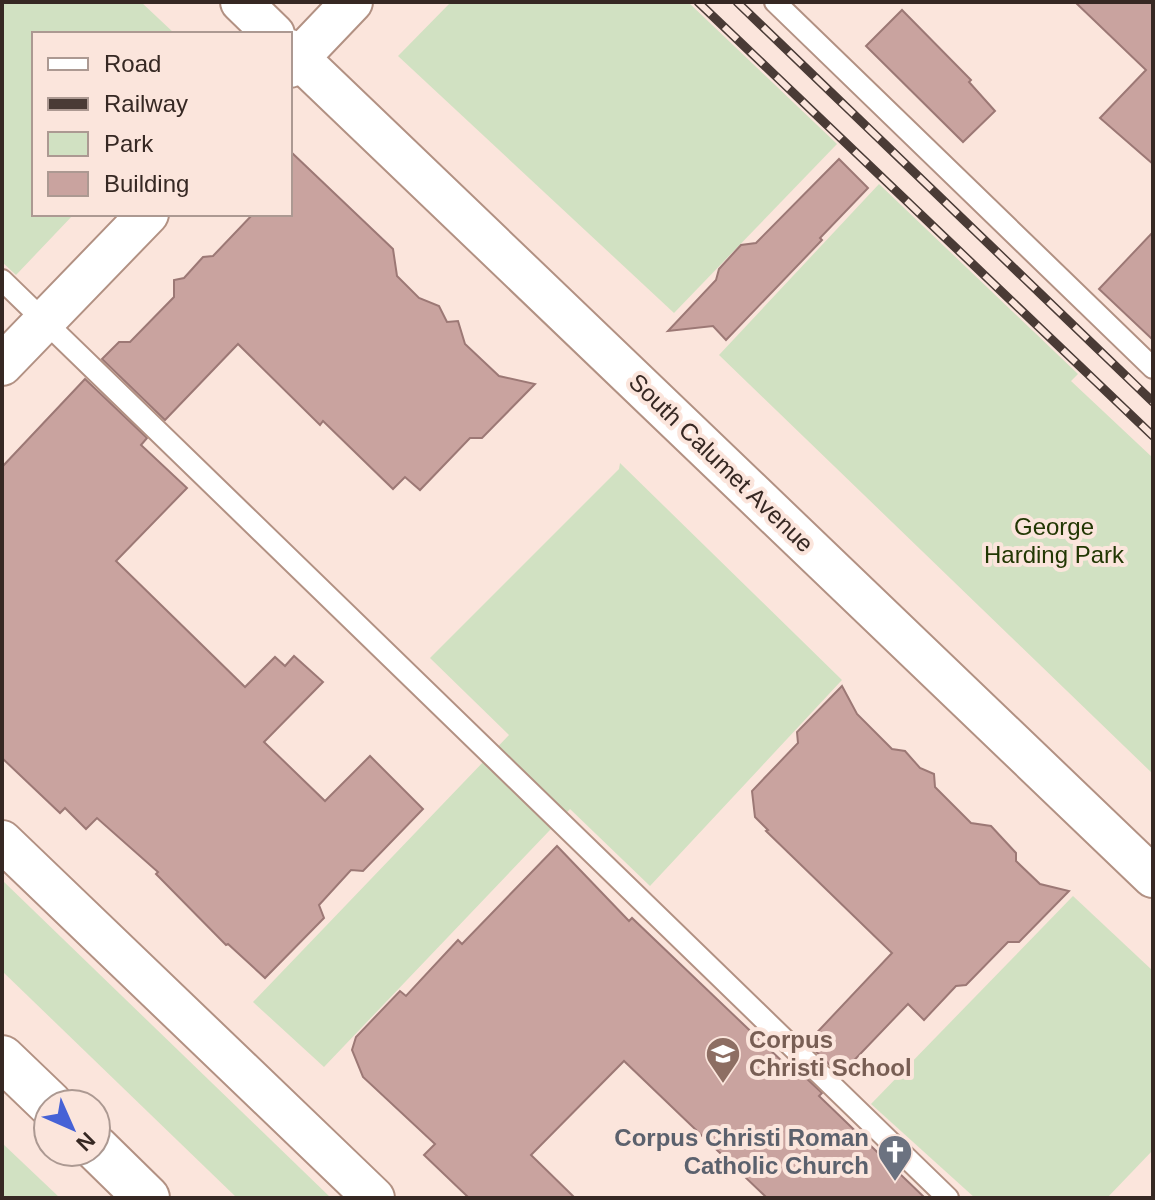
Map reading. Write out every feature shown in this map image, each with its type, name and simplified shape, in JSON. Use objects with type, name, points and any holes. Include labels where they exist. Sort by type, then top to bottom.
[{"type":"street","name":"South Calumet Avenue","points":[[241,2],[269,32]]},
{"type":"street","points":[[292,49],[352,2]]},
{"type":"street","name":"South Calumet Avenue","points":[[292,56],[1153,877]]},
{"type":"street","points":[[2,365],[146,216]]},
{"type":"street","points":[[2,841],[374,1198]]},
{"type":"street","points":[[2,1058],[33,1088]]},
{"type":"street","points":[[112,1164],[147,1198]]},
{"type":"lane","points":[[775,2],[1153,368]]},
{"type":"lane","points":[[2,280],[948,1198]]},
{"type":"green space","points":[[2,2],[141,2],[173,32],[32,32],[32,216],[72,216],[16,275],[2,262]]},
{"type":"green space","points":[[451,2],[688,2],[837,144],[674,313],[398,56]]},
{"type":"green space","name":"George Harding Park","points":[[879,184],[1078,374],[1071,381],[1153,458],[1153,774],[719,355]]},
{"type":"green space","points":[[620,463],[842,680],[650,886],[570,809],[324,1067],[253,1002],[509,735],[430,658],[619,469]]},
{"type":"green space","points":[[2,880],[331,1198],[237,1198],[2,971]]},
{"type":"green space","points":[[1073,896],[1153,971],[1153,1150],[1107,1198],[975,1198],[871,1104]]},
{"type":"green space","points":[[2,1143],[60,1198],[2,1198]]},
{"type":"building","points":[[1075,2],[1153,2],[1153,164],[1100,118],[1146,70]]},
{"type":"building","points":[[902,10],[971,80],[969,82],[995,111],[963,142],[866,46]]},
{"type":"building","points":[[292,153],[393,249],[397,276],[419,298],[439,306],[447,322],[458,321],[465,344],[499,376],[535,384],[482,438],[470,438],[420,490],[405,477],[393,489],[323,421],[320,425],[238,344],[165,420],[102,359],[119,342],[130,342],[174,297],[174,280],[184,278],[203,257],[213,256],[251,216],[292,216]]},
{"type":"building","points":[[839,159],[868,188],[726,340],[713,326],[668,331],[716,280],[719,269],[741,245],[756,243]]},
{"type":"building","points":[[1153,232],[1153,340],[1099,289]]},
{"type":"building","points":[[85,379],[147,438],[141,445],[187,488],[116,561],[245,687],[275,657],[285,666],[294,656],[323,682],[264,742],[325,801],[370,756],[423,809],[363,871],[351,870],[319,905],[324,918],[265,978],[226,945],[156,874],[158,872],[97,818],[86,829],[65,808],[60,813],[2,758],[2,467]]},
{"type":"building","points":[[842,686],[857,714],[892,749],[905,751],[920,768],[934,774],[935,787],[971,823],[991,826],[1016,853],[1016,861],[1040,884],[1069,891],[1019,942],[1008,942],[966,985],[956,986],[924,1020],[908,1004],[840,1075],[807,1043],[892,953],[766,831],[755,817],[752,791],[798,743],[797,732]]},
{"type":"building","points":[[557,846],[629,921],[632,918],[786,1065],[789,1062],[822,1093],[819,1096],[925,1198],[767,1198],[624,1061],[531,1155],[575,1198],[469,1198],[424,1155],[435,1144],[363,1077],[352,1050],[356,1037],[400,991],[406,996],[458,940],[462,944]]},
{"type":"railway","points":[[698,2],[1153,436]]},
{"type":"railway","points":[[737,2],[1153,402]]},
{"type":"place","name":"Corpus Christi School","points":[[723,1085]]},
{"type":"place","name":"Corpus Christi Roman Catholic Church","points":[[895,1183]]}]
